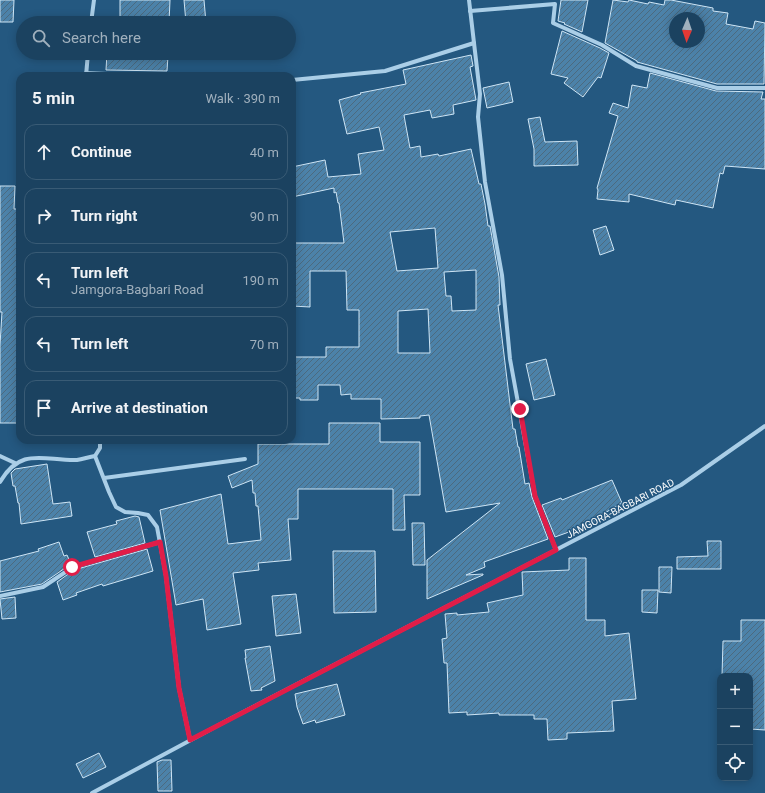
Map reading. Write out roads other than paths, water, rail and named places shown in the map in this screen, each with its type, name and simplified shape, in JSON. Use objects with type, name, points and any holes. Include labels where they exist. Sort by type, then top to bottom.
[{"type":"street","points":[[92,16],[94,0]]},
{"type":"street","points":[[469,0],[480,94],[478,117],[485,182],[502,275],[510,360],[535,496],[556,550]]},
{"type":"street","points":[[470,11],[554,4],[553,23],[602,46],[636,66],[717,88],[765,88]]},
{"type":"street","points":[[296,80],[385,70],[474,43]]},
{"type":"street","points":[[86,72],[87,60]]},
{"type":"street","name":"JAMGORA-BAGBARI ROAD","points":[[92,793],[190,740],[682,485],[765,426]]},
{"type":"street","points":[[0,482],[6,472],[15,463],[28,459],[41,458],[77,460],[95,456],[100,448],[100,444]]},
{"type":"street","points":[[0,456],[15,463]]},
{"type":"street","points":[[95,456],[108,492],[116,507],[125,512],[138,513],[148,516],[157,527],[166,576],[179,688],[190,740]]},
{"type":"street","points":[[104,478],[245,459]]},
{"type":"street","points":[[0,596],[43,587],[72,567],[160,542]]}]
